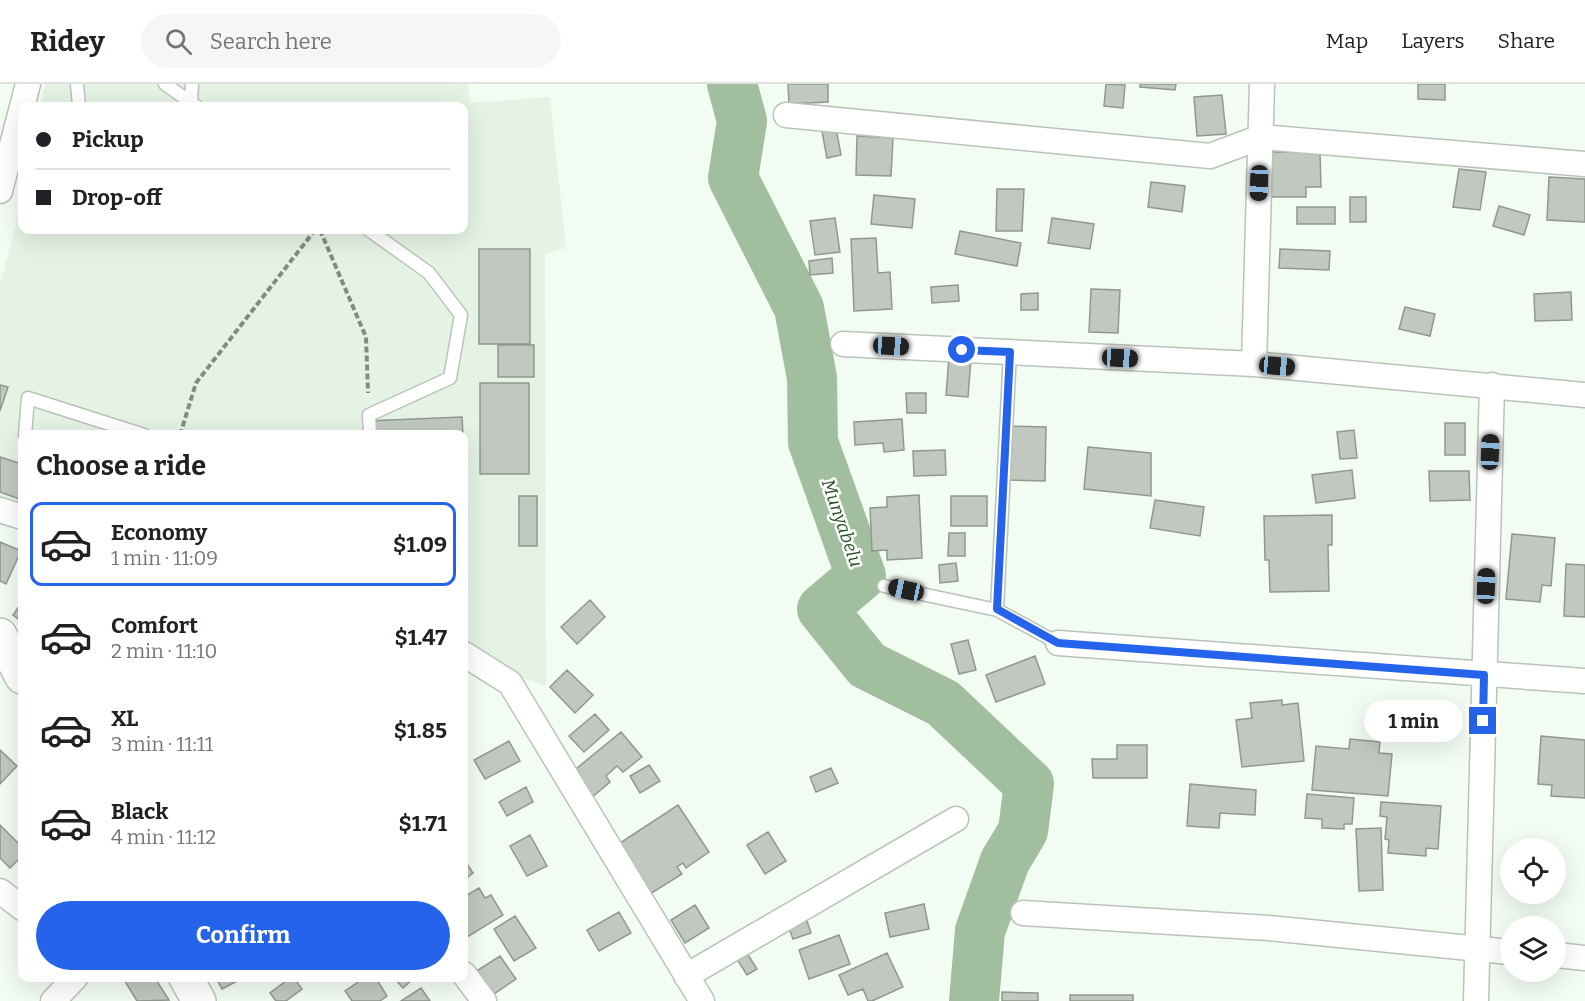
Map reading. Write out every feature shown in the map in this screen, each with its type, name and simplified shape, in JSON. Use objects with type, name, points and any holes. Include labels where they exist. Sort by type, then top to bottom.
[{"type":"street","points":[[22,102],[28,84]]},
{"type":"street","points":[[1254,364],[1262,84]]},
{"type":"street","points":[[0,191],[5,154],[18,114]]},
{"type":"street","points":[[786,115],[1210,156],[1261,137],[1585,164]]},
{"type":"street","points":[[843,344],[1254,364],[1585,395]]},
{"type":"street","points":[[1476,1001],[1492,385]]},
{"type":"street","points":[[0,510],[18,516]]},
{"type":"street","points":[[0,635],[18,669]]},
{"type":"street","points":[[1058,643],[1585,681]]},
{"type":"street","points":[[468,657],[510,683],[702,1001]]},
{"type":"street","points":[[686,976],[956,819]]},
{"type":"street","points":[[0,891],[18,905]]},
{"type":"street","points":[[1023,913],[1269,928],[1500,951]]},
{"type":"street","points":[[1566,957],[1585,958]]},
{"type":"street","points":[[468,979],[484,1001]]},
{"type":"street","points":[[53,1001],[71,982]]},
{"type":"street","points":[[188,982],[199,1001]]},
{"type":"lane","points":[[77,84],[79,102]]},
{"type":"lane","points":[[165,84],[190,102]]},
{"type":"lane","points":[[192,84],[194,102]]},
{"type":"lane","points":[[370,430],[369,415],[450,378],[461,315],[429,273],[375,234]]},
{"type":"lane","points":[[997,609],[1010,352]]},
{"type":"lane","points":[[26,430],[28,398],[123,430]]},
{"type":"lane","points":[[884,585],[997,609],[1058,643]]},
{"type":"path","points":[[182,430],[196,383],[312,234]]},
{"type":"path","points":[[322,234],[366,337],[369,415]]},
{"type":"shaded area","points":[[45,84],[468,84],[470,103],[550,97],[566,248],[545,254],[546,686],[468,658],[468,430],[18,430],[18,505],[0,498],[0,284],[18,218],[18,234],[468,234],[468,102],[41,102]]},
{"type":"building","points":[[788,84],[828,84],[828,102],[789,104]]},
{"type":"building","points":[[1106,84],[1125,85],[1123,108],[1104,106]]},
{"type":"building","points":[[1140,84],[1176,84],[1175,90],[1140,87]]},
{"type":"building","points":[[1418,84],[1445,84],[1445,100],[1418,99]]},
{"type":"building","points":[[1222,95],[1226,134],[1197,136],[1194,97]]},
{"type":"building","points":[[835,123],[841,155],[827,158],[821,126]]},
{"type":"building","points":[[857,136],[893,138],[891,176],[856,175]]},
{"type":"building","points":[[1269,152],[1320,152],[1321,187],[1306,187],[1306,197],[1269,197]]},
{"type":"building","points":[[1459,169],[1486,172],[1480,210],[1453,207]]},
{"type":"building","points":[[1549,177],[1585,179],[1585,222],[1547,220]]},
{"type":"building","points":[[1151,182],[1185,186],[1182,212],[1148,207]]},
{"type":"building","points":[[997,189],[1024,189],[1022,231],[996,231]]},
{"type":"building","points":[[874,195],[915,199],[912,228],[871,224]]},
{"type":"building","points":[[1350,197],[1366,197],[1366,222],[1350,222]]},
{"type":"building","points":[[1499,206],[1530,215],[1524,235],[1493,226]]},
{"type":"building","points":[[1297,207],[1335,207],[1335,224],[1297,224]]},
{"type":"building","points":[[835,218],[840,252],[815,255],[810,221]]},
{"type":"building","points":[[1052,218],[1094,224],[1090,249],[1048,243]]},
{"type":"building","points":[[960,231],[1021,243],[1017,266],[955,254]]},
{"type":"building","points":[[876,238],[878,273],[890,272],[892,309],[854,311],[851,239]]},
{"type":"building","points":[[479,249],[530,249],[530,344],[479,344]]},
{"type":"building","points":[[1280,249],[1330,251],[1329,270],[1279,268]]},
{"type":"building","points":[[832,258],[833,273],[810,275],[809,261]]},
{"type":"building","points":[[958,285],[959,301],[932,303],[931,287]]},
{"type":"building","points":[[1091,289],[1120,290],[1118,333],[1089,332]]},
{"type":"building","points":[[1571,292],[1572,320],[1535,321],[1534,294]]},
{"type":"building","points":[[1038,293],[1038,310],[1021,310],[1021,294]]},
{"type":"building","points":[[1405,307],[1435,314],[1430,336],[1399,329]]},
{"type":"building","points":[[498,345],[534,345],[534,377],[498,377]]},
{"type":"building","points":[[949,357],[971,359],[968,397],[946,395]]},
{"type":"building","points":[[480,383],[529,383],[529,474],[480,474]]},
{"type":"building","points":[[0,385],[8,387],[0,411]]},
{"type":"building","points":[[906,393],[926,393],[926,413],[907,413]]},
{"type":"building","points":[[462,417],[463,430],[366,430],[366,421]]},
{"type":"building","points":[[902,419],[904,450],[884,452],[883,443],[855,445],[854,422]]},
{"type":"building","points":[[1445,423],[1465,423],[1465,455],[1445,455]]},
{"type":"building","points":[[1004,426],[1046,427],[1045,481],[1010,480],[1012,442],[1004,442]]},
{"type":"building","points":[[1354,430],[1357,458],[1340,459],[1337,432]]},
{"type":"building","points":[[1088,447],[1151,453],[1151,496],[1084,489]]},
{"type":"building","points":[[945,450],[946,475],[914,476],[913,451]]},
{"type":"building","points":[[0,457],[18,463],[18,499],[0,492]]},
{"type":"building","points":[[1352,470],[1355,498],[1316,503],[1312,475]]},
{"type":"building","points":[[1429,471],[1469,471],[1470,500],[1430,501]]},
{"type":"building","points":[[919,495],[922,558],[887,560],[887,550],[872,551],[870,508],[887,507],[887,497]]},
{"type":"building","points":[[519,496],[537,496],[537,546],[519,546]]},
{"type":"building","points":[[951,496],[987,496],[987,526],[951,526]]},
{"type":"building","points":[[1155,500],[1204,507],[1200,536],[1150,528]]},
{"type":"building","points":[[1332,515],[1332,545],[1328,545],[1329,591],[1270,592],[1269,560],[1265,560],[1264,516]]},
{"type":"building","points":[[949,533],[965,533],[965,556],[948,556]]},
{"type":"building","points":[[1512,534],[1555,538],[1551,586],[1542,585],[1540,602],[1506,599]]},
{"type":"building","points":[[0,542],[18,550],[18,558],[6,584],[0,581]]},
{"type":"building","points":[[956,563],[958,581],[940,583],[939,565]]},
{"type":"building","points":[[1566,564],[1585,565],[1585,617],[1564,616]]},
{"type":"building","points":[[590,600],[605,617],[577,644],[561,627]]},
{"type":"building","points":[[18,608],[18,619],[13,615]]},
{"type":"building","points":[[968,640],[976,670],[959,674],[951,644]]},
{"type":"building","points":[[1035,656],[1045,684],[996,702],[986,675]]},
{"type":"building","points":[[567,670],[593,695],[575,713],[550,687]]},
{"type":"building","points":[[1282,700],[1282,705],[1298,703],[1304,761],[1242,767],[1236,720],[1252,718],[1250,703]]},
{"type":"building","points":[[595,714],[609,730],[584,752],[569,736]]},
{"type":"building","points":[[621,732],[642,757],[623,772],[617,766],[606,776],[610,782],[591,798],[571,773]]},
{"type":"building","points":[[1541,736],[1585,740],[1585,798],[1551,796],[1552,785],[1538,784]]},
{"type":"building","points":[[1350,739],[1380,742],[1379,753],[1392,754],[1388,796],[1312,790],[1316,746],[1349,749]]},
{"type":"building","points":[[509,741],[520,761],[485,779],[474,760]]},
{"type":"building","points":[[1117,745],[1147,745],[1147,778],[1093,778],[1092,759],[1117,759]]},
{"type":"building","points":[[0,750],[17,766],[0,784]]},
{"type":"building","points":[[649,765],[660,781],[640,793],[630,776]]},
{"type":"building","points":[[831,768],[838,783],[816,792],[810,777]]},
{"type":"building","points":[[1190,784],[1256,790],[1255,815],[1220,813],[1219,828],[1187,826]]},
{"type":"building","points":[[526,787],[533,802],[507,816],[499,802]]},
{"type":"building","points":[[1307,794],[1354,798],[1352,824],[1344,824],[1344,829],[1322,828],[1322,819],[1305,818]]},
{"type":"building","points":[[1381,802],[1441,806],[1438,849],[1426,848],[1426,856],[1388,853],[1389,840],[1385,839],[1387,817],[1380,816]]},
{"type":"building","points":[[678,805],[709,852],[686,868],[683,863],[677,867],[682,874],[650,894],[617,845]]},
{"type":"building","points":[[0,825],[18,843],[18,860],[10,868],[0,858]]},
{"type":"building","points":[[1381,828],[1383,890],[1359,891],[1356,829]]},
{"type":"building","points":[[768,832],[786,861],[765,874],[747,845]]},
{"type":"building","points":[[530,835],[547,866],[527,876],[510,846]]},
{"type":"building","points":[[468,865],[473,873],[468,877]]},
{"type":"building","points":[[479,888],[485,898],[491,895],[503,915],[468,937],[468,895]]},
{"type":"building","points":[[924,904],[929,929],[890,937],[885,913]]},
{"type":"building","points":[[695,905],[709,928],[685,943],[671,920]]},
{"type":"building","points":[[803,909],[811,933],[793,939],[784,915]]},
{"type":"building","points":[[619,912],[631,933],[599,951],[587,930]]},
{"type":"building","points":[[515,916],[536,948],[514,961],[494,929]]},
{"type":"building","points":[[839,935],[850,964],[809,979],[799,950]]},
{"type":"building","points":[[745,950],[757,969],[747,975],[735,956]]},
{"type":"building","points":[[887,953],[903,987],[872,1001],[868,1001],[863,989],[848,995],[839,975]]},
{"type":"building","points":[[500,956],[516,979],[491,996],[475,972]]},
{"type":"building","points":[[125,982],[158,982],[169,1000],[137,1001]]},
{"type":"building","points":[[218,982],[235,982],[222,989]]},
{"type":"building","points":[[285,982],[297,982],[302,989],[286,1001],[276,1001],[270,993]]},
{"type":"building","points":[[358,982],[378,982],[387,996],[380,1001],[352,1001],[345,991]]},
{"type":"building","points":[[398,982],[410,982],[403,988]]},
{"type":"building","points":[[421,988],[430,1001],[401,1001]]},
{"type":"building","points":[[1002,992],[1038,993],[1038,1001],[1002,1001]]},
{"type":"building","points":[[1070,995],[1133,995],[1133,1001],[1070,1001]]},
{"type":"waterway","name":"Munyabelu","points":[[732,84],[742,121],[733,178],[799,308],[812,378],[813,442],[861,576],[822,609],[867,665],[943,703],[1029,784],[1023,831],[1005,861],[980,931],[974,1001]]},
{"type":"route","points":[[962,350],[1010,352],[997,609],[1058,643],[1484,675],[1483,721]]}]
